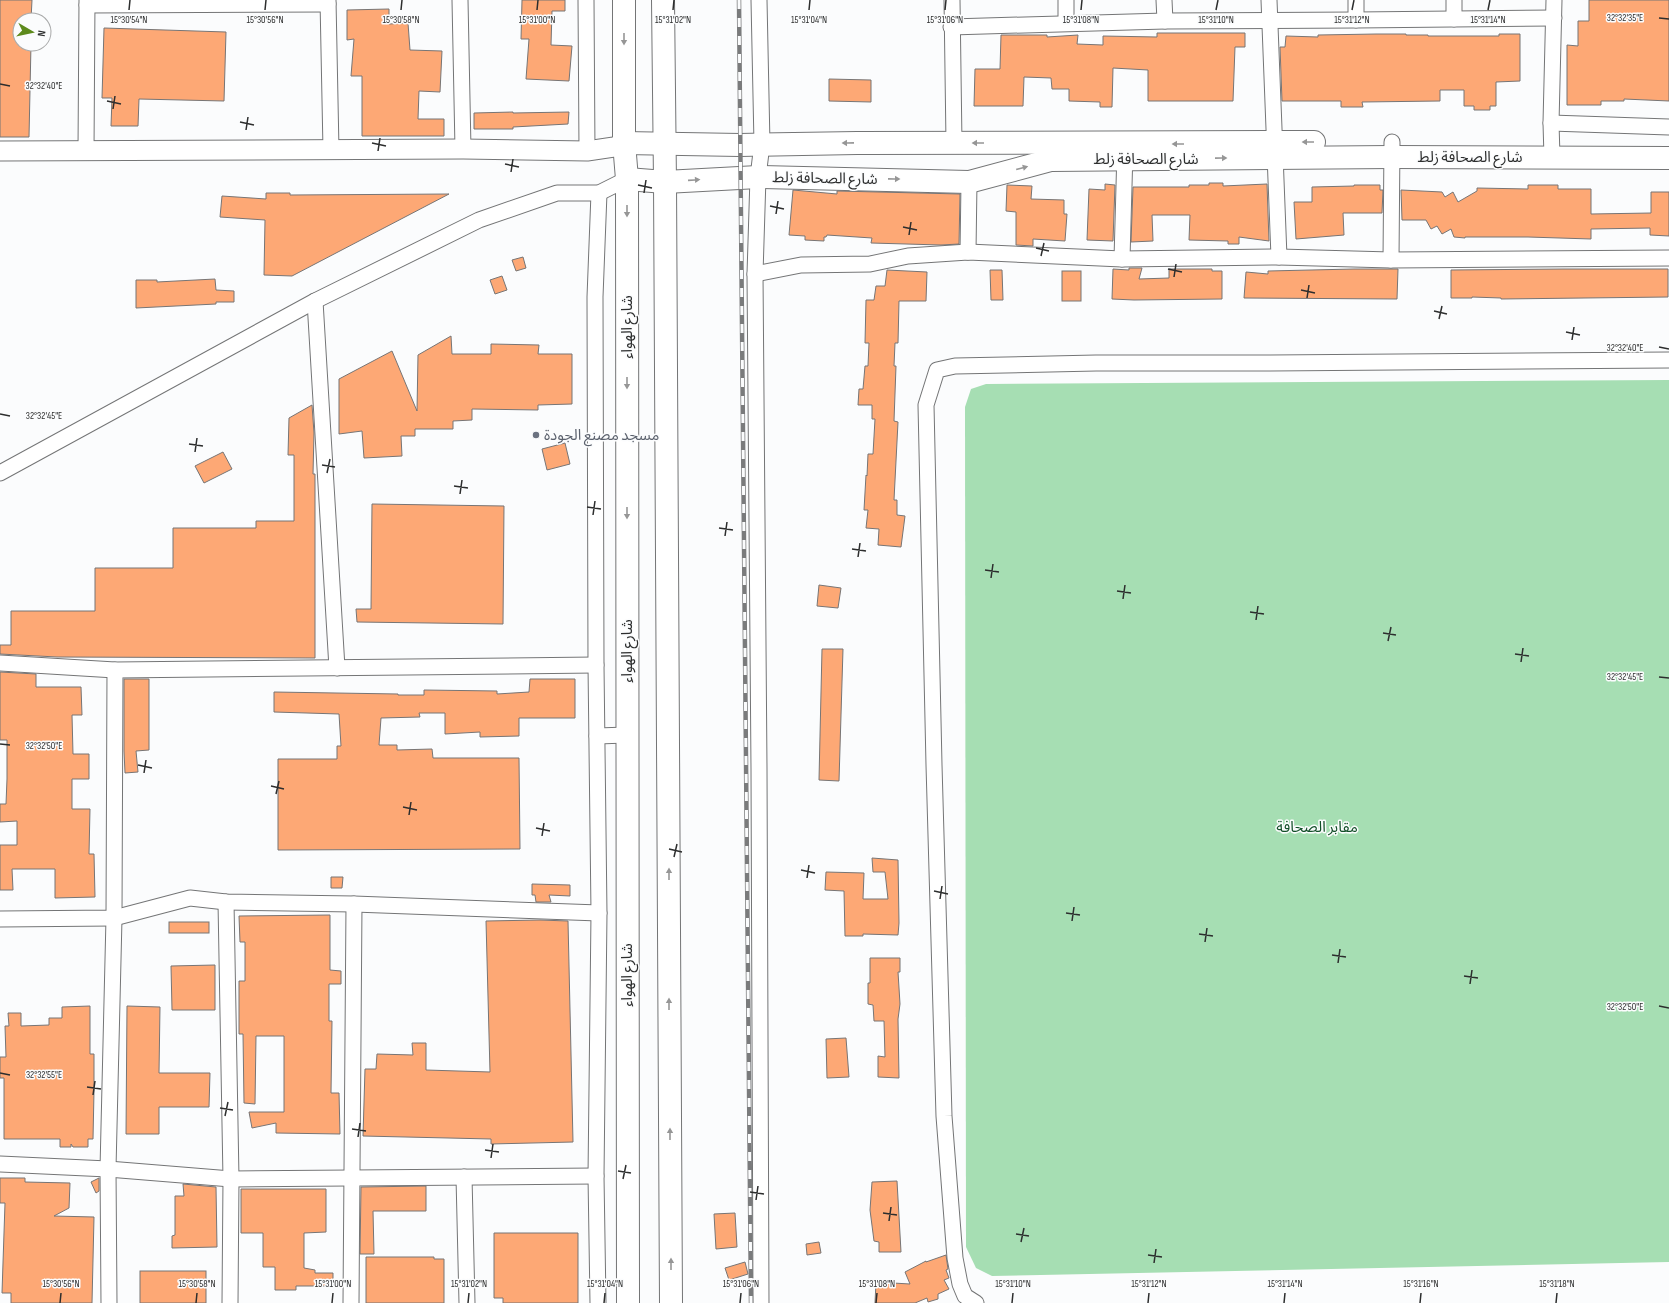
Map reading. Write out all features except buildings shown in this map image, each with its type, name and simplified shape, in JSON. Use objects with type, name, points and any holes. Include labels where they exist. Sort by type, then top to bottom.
[{"type":"highway","name":"شارع الهواء","points":[[624,0],[624,143],[627,179],[628,1303]]},
{"type":"highway","points":[[662,0],[665,182],[671,1303]]},
{"type":"highway","name":"شارع الصحافة زلط","points":[[624,143],[954,143],[1125,151],[1392,150],[1552,141],[1669,144]]},
{"type":"highway","name":"شارع الصحافة زلط","points":[[1552,141],[1669,158]]},
{"type":"highway","name":"شارع الصحافة زلط","points":[[627,179],[665,182],[758,177],[902,179],[969,182],[1051,160],[1125,151]]},
{"type":"street","points":[[460,0],[463,149]]},
{"type":"street","points":[[586,0],[587,151]]},
{"type":"street","points":[[759,0],[762,144],[758,177],[755,274],[759,768],[760,1303]]},
{"type":"street","points":[[952,0],[951,27],[954,143]]},
{"type":"street","points":[[1066,0],[1066,23]]},
{"type":"street","points":[[1164,0],[1164,21]]},
{"type":"street","points":[[1269,0],[1279,257]]},
{"type":"street","points":[[1356,0],[1356,20]]},
{"type":"street","points":[[1454,0],[1454,19]]},
{"type":"street","points":[[1554,0],[1552,141],[1669,127]]},
{"type":"street","points":[[86,151],[87,3],[207,2],[328,2],[331,150]]},
{"type":"street","points":[[951,27],[1164,21],[1554,18]]},
{"type":"street","points":[[0,151],[463,149],[587,151],[614,147],[624,143]]},
{"type":"street","points":[[1391,260],[1392,150]]},
{"type":"street","points":[[1122,259],[1125,151]]},
{"type":"street","points":[[0,473],[315,301],[479,220],[557,193],[599,194],[627,179]]},
{"type":"street","points":[[968,252],[969,182]]},
{"type":"street","points":[[598,1303],[596,1176],[599,913],[596,665],[596,297],[599,194]]},
{"type":"street","points":[[755,274],[801,264],[870,264],[908,256],[968,252],[1122,259],[1279,257],[1391,260],[1669,258]]},
{"type":"street","points":[[315,301],[337,668]]},
{"type":"street","points":[[976,1303],[965,1296],[960,1284],[954,1258],[944,1116],[926,405],[937,370],[955,366],[1096,363],[1669,360]]},
{"type":"street","points":[[0,663],[115,670],[596,665]]},
{"type":"street","points":[[109,1303],[108,1169],[114,918],[115,670]]},
{"type":"street","points":[[597,736],[627,735]]},
{"type":"street","points":[[0,919],[114,918],[190,898],[226,902],[354,904],[599,913]]},
{"type":"street","points":[[226,902],[231,1179],[230,1303]]},
{"type":"street","points":[[352,1303],[354,904]]},
{"type":"street","points":[[0,1164],[108,1169],[231,1179],[596,1176]]},
{"type":"street","points":[[464,1177],[467,1303]]},
{"type":"green space","name":"مقابر الصحافة","points":[[1669,380],[1669,1262],[992,1276],[976,1268],[966,1247],[965,407],[971,389],[986,384]]},
{"type":"railway","points":[[739,0],[751,1303]]},
{"type":"place","name":"مسجد مصنع الجودة","points":[[536,435]]}]
